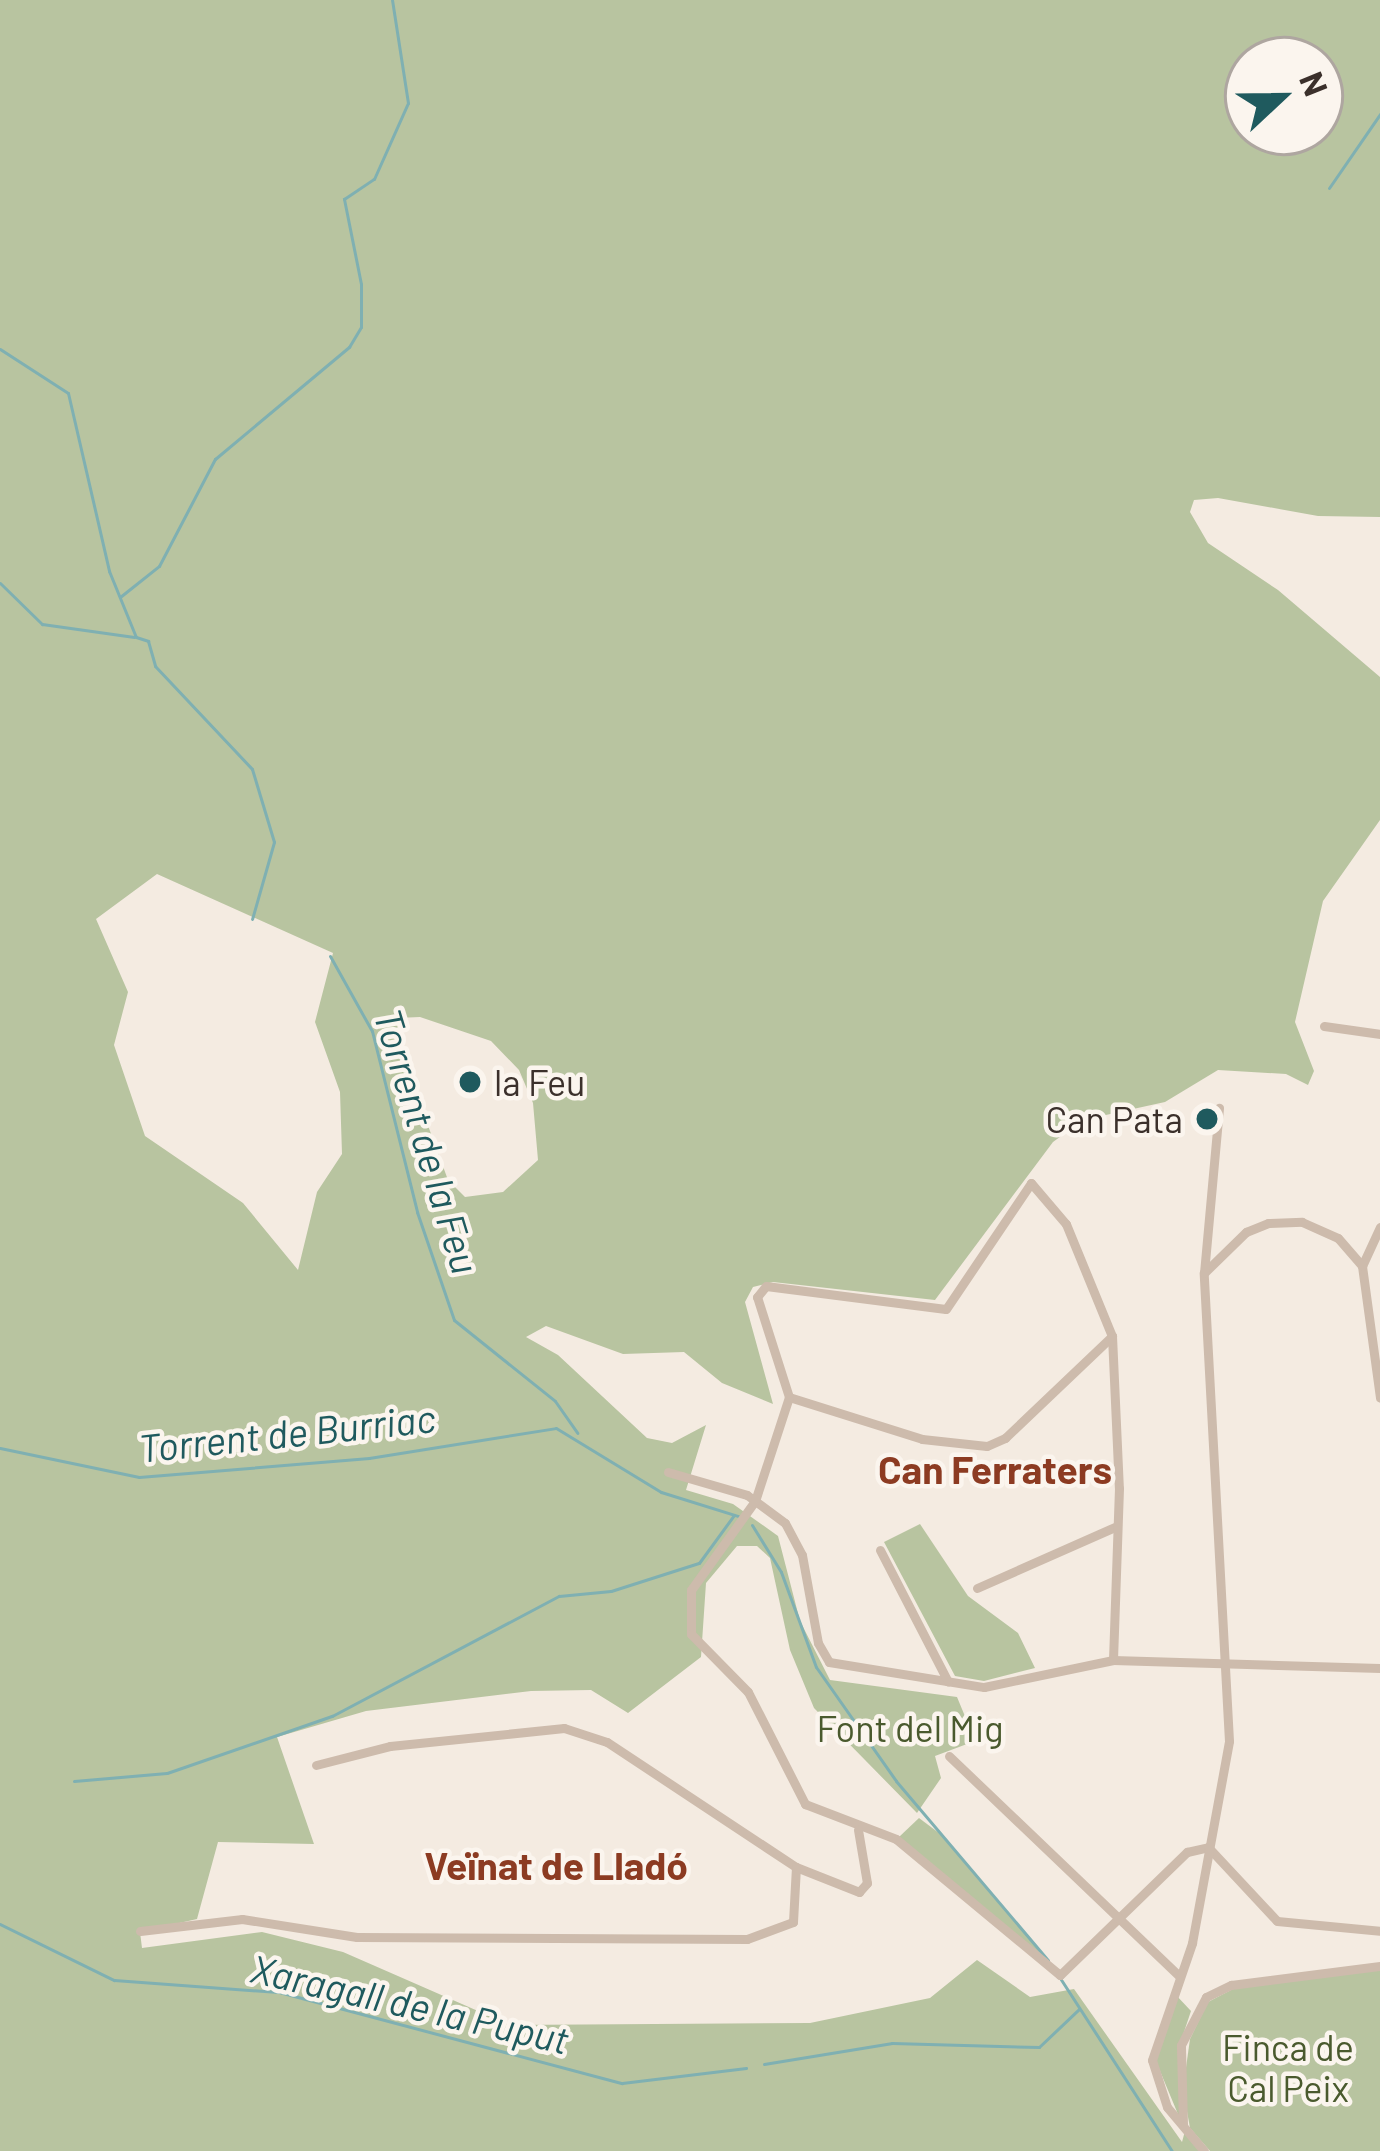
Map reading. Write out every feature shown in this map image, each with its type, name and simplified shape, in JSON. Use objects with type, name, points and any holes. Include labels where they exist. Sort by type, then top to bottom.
[{"type":"street","points":[[1324,1026],[1380,1034]]},
{"type":"street","points":[[1204,2151],[1155,2082],[1152,2060],[1179,1976],[1229,1741],[1204,1273],[1220,1108]]},
{"type":"street","points":[[1113,1660],[1117,1526],[1112,1336],[1066,1224],[1031,1184],[946,1309],[766,1286],[758,1297],[789,1397],[755,1501],[691,1590],[691,1634],[773,1728],[805,1804],[858,1830],[896,1839],[1060,1975],[1072,1969],[1187,1852],[1208,1847]]},
{"type":"street","points":[[1204,1273],[1246,1232],[1268,1223],[1302,1222],[1338,1238],[1362,1266],[1380,1398]]},
{"type":"street","points":[[1362,1266],[1380,1231]]},
{"type":"street","points":[[789,1397],[922,1439],[987,1446],[1005,1438],[1112,1336]]},
{"type":"street","points":[[668,1472],[755,1501],[795,1538],[829,1662],[984,1687],[1113,1660],[1380,1668]]},
{"type":"street","points":[[977,1588],[1117,1526]]},
{"type":"street","points":[[880,1550],[947,1682]]},
{"type":"street","points":[[674,1633],[691,1634]]},
{"type":"street","points":[[316,1766],[434,1739],[584,1731],[796,1867],[859,1892],[867,1882],[858,1830]]},
{"type":"street","points":[[950,1756],[1179,1976]]},
{"type":"street","points":[[1208,1847],[1277,1921],[1380,1931]]},
{"type":"street","points":[[140,1931],[242,1919],[357,1937],[747,1939],[793,1922],[796,1867]]},
{"type":"street","points":[[1184,2128],[1181,2045],[1206,1997],[1231,1984],[1380,1966]]},
{"type":"green space","name":"Font del Mig","points":[[0,0],[1380,0],[1380,517],[1318,516],[1218,498],[1194,500],[1190,512],[1208,543],[1278,590],[1380,677],[1380,820],[1323,901],[1295,1022],[1314,1071],[1308,1085],[1286,1074],[1218,1070],[1165,1102],[1083,1120],[1053,1142],[935,1300],[773,1282],[753,1287],[745,1302],[773,1404],[722,1383],[684,1352],[623,1354],[546,1326],[526,1337],[558,1355],[647,1438],[672,1443],[706,1425],[686,1490],[733,1504],[778,1536],[800,1621],[830,1680],[957,1697],[969,1726],[967,1744],[935,1756],[941,1778],[917,1813],[814,1708],[790,1650],[770,1558],[757,1546],[737,1546],[706,1583],[701,1657],[628,1713],[591,1690],[531,1691],[366,1711],[277,1737],[314,1844],[218,1842],[197,1919],[140,1932],[142,1948],[262,1932],[343,1952],[510,2025],[810,2023],[930,1998],[977,1960],[1030,1997],[1074,1989],[1182,2142],[1185,2131],[1202,2151],[0,2151]],"holes":[[[157,874],[333,953],[315,1022],[340,1092],[342,1154],[317,1192],[298,1270],[243,1203],[145,1136],[114,1045],[128,992],[96,919]],[[420,1017],[491,1041],[519,1070],[533,1103],[538,1160],[503,1192],[465,1197],[448,1180],[398,1044],[397,1018]]]},
{"type":"green space","name":"Can Ferraters","points":[[920,1524],[968,1596],[1018,1633],[1035,1668],[984,1681],[955,1676],[884,1542]]},
{"type":"green space","points":[[919,1818],[943,1836],[1052,1965],[899,1837]]},
{"type":"green space","name":"Finca de Cal Peix","points":[[1380,1970],[1380,2151],[1210,2151],[1190,2128],[1183,2089],[1190,2039],[1208,2002],[1233,1989]]},
{"type":"green space","points":[[1175,1994],[1191,2011],[1180,2044],[1180,2119],[1155,2059]]},
{"type":"waterway","points":[[120,597],[159,566],[215,459],[349,347],[361,327],[361,284],[344,199],[374,179],[408,103],[392,0]]},
{"type":"waterway","points":[[1329,188],[1380,114]]},
{"type":"waterway","points":[[0,349],[68,393],[109,571],[136,637],[148,641],[155,666],[252,769],[274,842],[252,919]]},
{"type":"waterway","points":[[0,583],[42,624],[134,637]]},
{"type":"waterway","name":"Torrent de la Feu","points":[[330,956],[372,1031],[417,1212],[454,1320],[555,1401],[577,1433]]},
{"type":"waterway","name":"Torrent de Burriac","points":[[0,1448],[139,1477],[369,1458],[556,1428],[661,1492],[738,1516]]},
{"type":"waterway","points":[[74,1781],[167,1773],[332,1716],[559,1596],[611,1591],[699,1563],[734,1515]]},
{"type":"waterway","points":[[752,1525],[781,1572],[816,1667],[896,1781],[1048,1960]]},
{"type":"waterway","name":"Xaragall de la Puput","points":[[0,1924],[114,1980],[279,1992],[622,2083],[746,2068]]},
{"type":"waterway","points":[[1060,1978],[1172,2151]]},
{"type":"waterway","name":"Xaragall de la Puput","points":[[764,2064],[892,2043],[1039,2047],[1079,2009]]},
{"type":"place","name":"la Feu","points":[[470,1082]]},
{"type":"place","name":"Can Pata","points":[[1207,1119]]},
{"type":"district","name":"Can Ferraters","points":[[995,1469]]},
{"type":"district","name":"Veïnat de Lladó","points":[[556,1865]]}]
